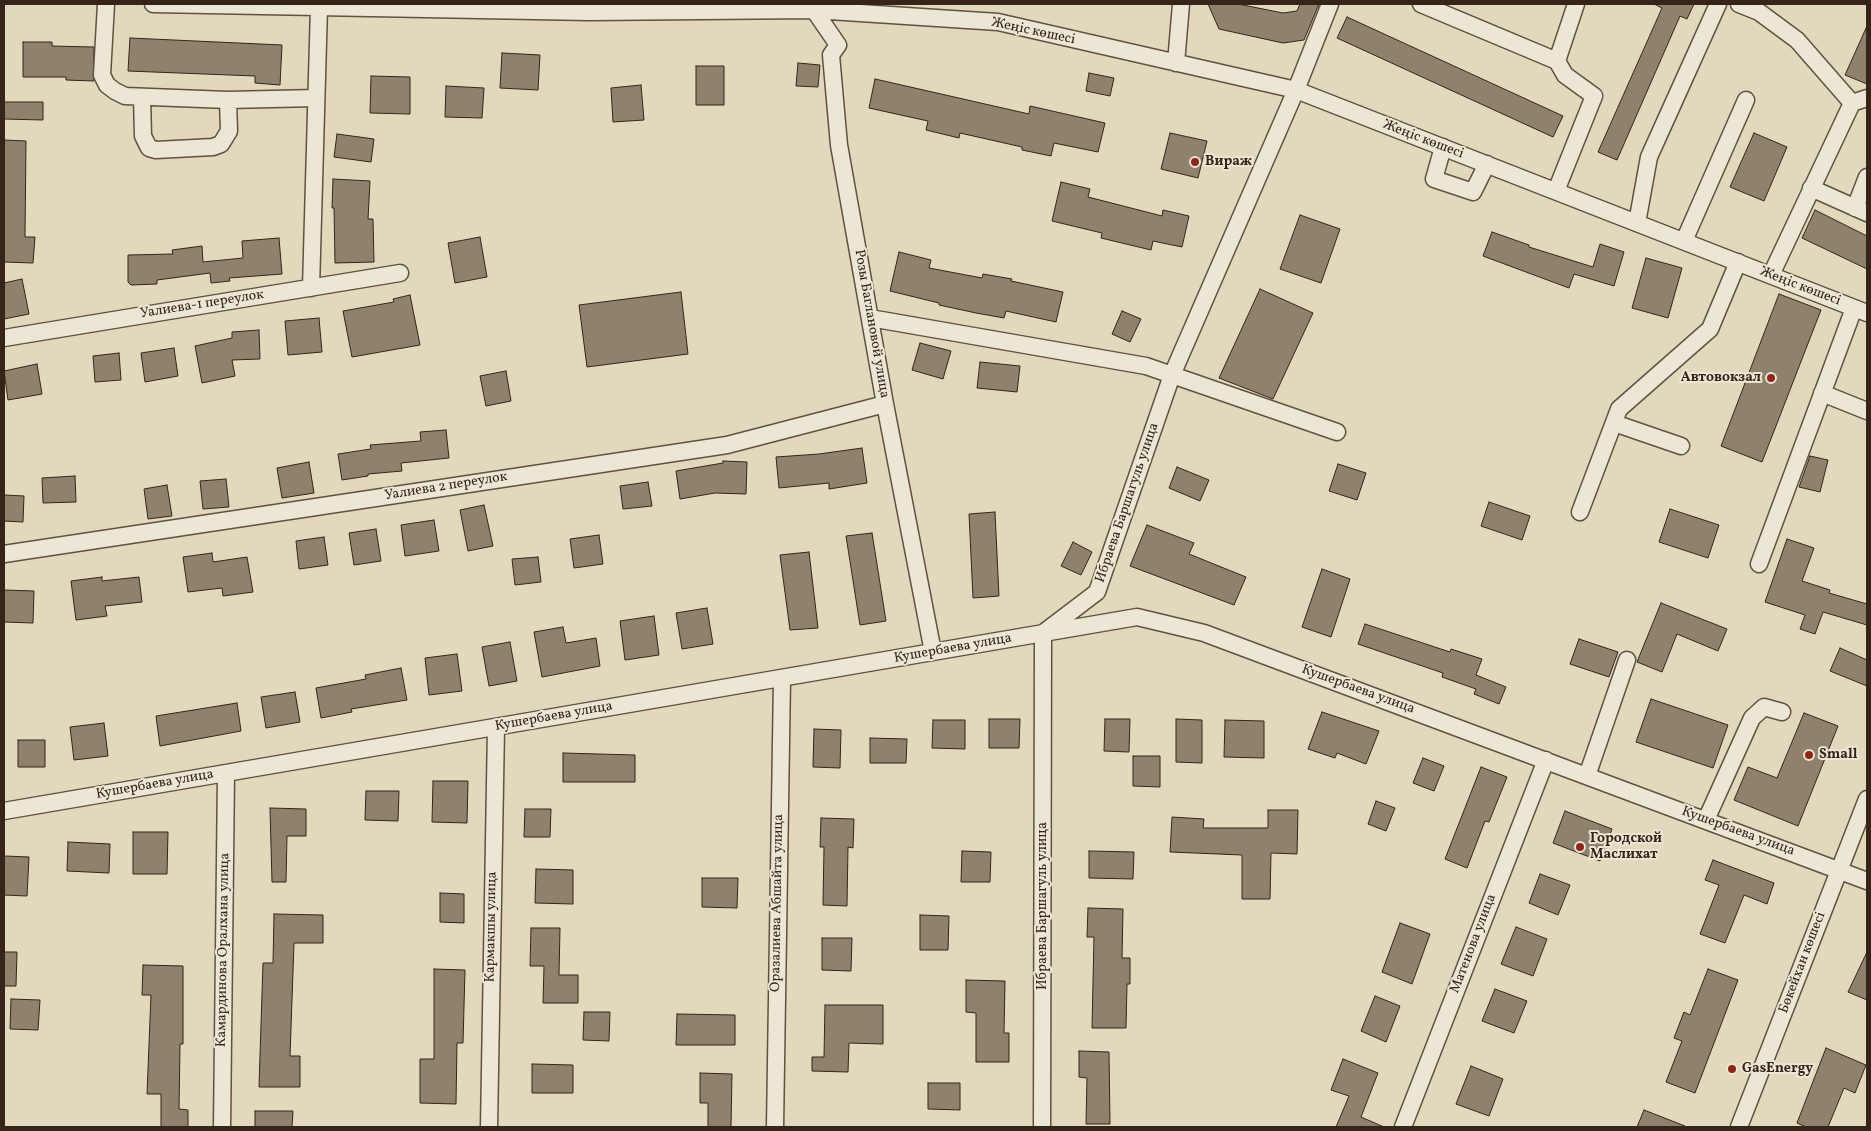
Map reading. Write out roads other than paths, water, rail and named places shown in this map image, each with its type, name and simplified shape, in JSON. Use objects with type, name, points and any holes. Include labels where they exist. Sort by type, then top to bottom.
[{"type":"street","points":[[106,4],[102,75],[107,85],[115,92],[125,96],[228,100],[316,98]]},
{"type":"street","name":"Жеңіс көшесі","points":[[153,4],[319,7],[814,7],[998,22],[1296,90],[1860,310]]},
{"type":"street","points":[[1176,63],[1182,4]]},
{"type":"street","name":"Ибраева Баршагуль улица","points":[[1042,1127],[1043,633],[1097,592],[1172,375],[1296,90],[1330,4]]},
{"type":"street","points":[[1421,4],[1557,61],[1565,76],[1594,96],[1556,191]]},
{"type":"street","points":[[1557,61],[1576,4]]},
{"type":"street","points":[[1637,223],[1649,157],[1718,4]]},
{"type":"street","points":[[1739,4],[1759,12],[1797,40],[1860,100],[1811,188],[1771,275]]},
{"type":"street","points":[[311,288],[319,7]]},
{"type":"street","name":"Розы Баглановой улица","points":[[814,7],[838,45],[831,55],[839,145],[884,404],[933,652]]},
{"type":"street","points":[[142,96],[143,136],[149,148],[156,150],[212,147],[221,144],[228,131],[228,100]]},
{"type":"street","points":[[1684,241],[1746,100]]},
{"type":"street","points":[[1443,147],[1434,179],[1474,192],[1487,164]]},
{"type":"street","points":[[1811,188],[1861,211],[1867,178]]},
{"type":"street","points":[[1580,512],[1619,409],[1710,329],[1738,262]]},
{"type":"street","name":"Уалиева-1 переулок","points":[[4,338],[400,273]]},
{"type":"street","points":[[1759,564],[1822,394],[1860,310]]},
{"type":"street","points":[[870,318],[1146,366],[1337,432]]},
{"type":"street","points":[[1822,394],[1867,411]]},
{"type":"street","name":"Уалиева 2 переулок","points":[[4,554],[727,445],[884,404]]},
{"type":"street","points":[[1614,422],[1681,446]]},
{"type":"street","name":"Кушербаева улица","points":[[4,812],[1137,617],[1204,633],[1867,881]]},
{"type":"street","points":[[1587,776],[1628,660]]},
{"type":"street","name":"Оразалиева Абшайта улица","points":[[775,1127],[782,678]]},
{"type":"street","points":[[1706,820],[1752,718],[1764,707],[1782,712]]},
{"type":"street","name":"Кармакшы улица","points":[[489,1127],[496,727]]},
{"type":"street","name":"Матенова улица","points":[[1403,1127],[1546,760]]},
{"type":"street","name":"Камардинова Оралхана улица","points":[[222,1127],[226,773]]},
{"type":"street","name":"Бөкейхан көшесі","points":[[1739,1127],[1867,799]]},
{"type":"place","name":"Вираж","points":[[1195,162]]},
{"type":"place","name":"Автовокзал","points":[[1771,378]]},
{"type":"place","name":"Small","points":[[1809,755]]},
{"type":"place","name":"Городской Маслихат","points":[[1580,847]]},
{"type":"place","name":"GasEnergy","points":[[1732,1069]]}]
